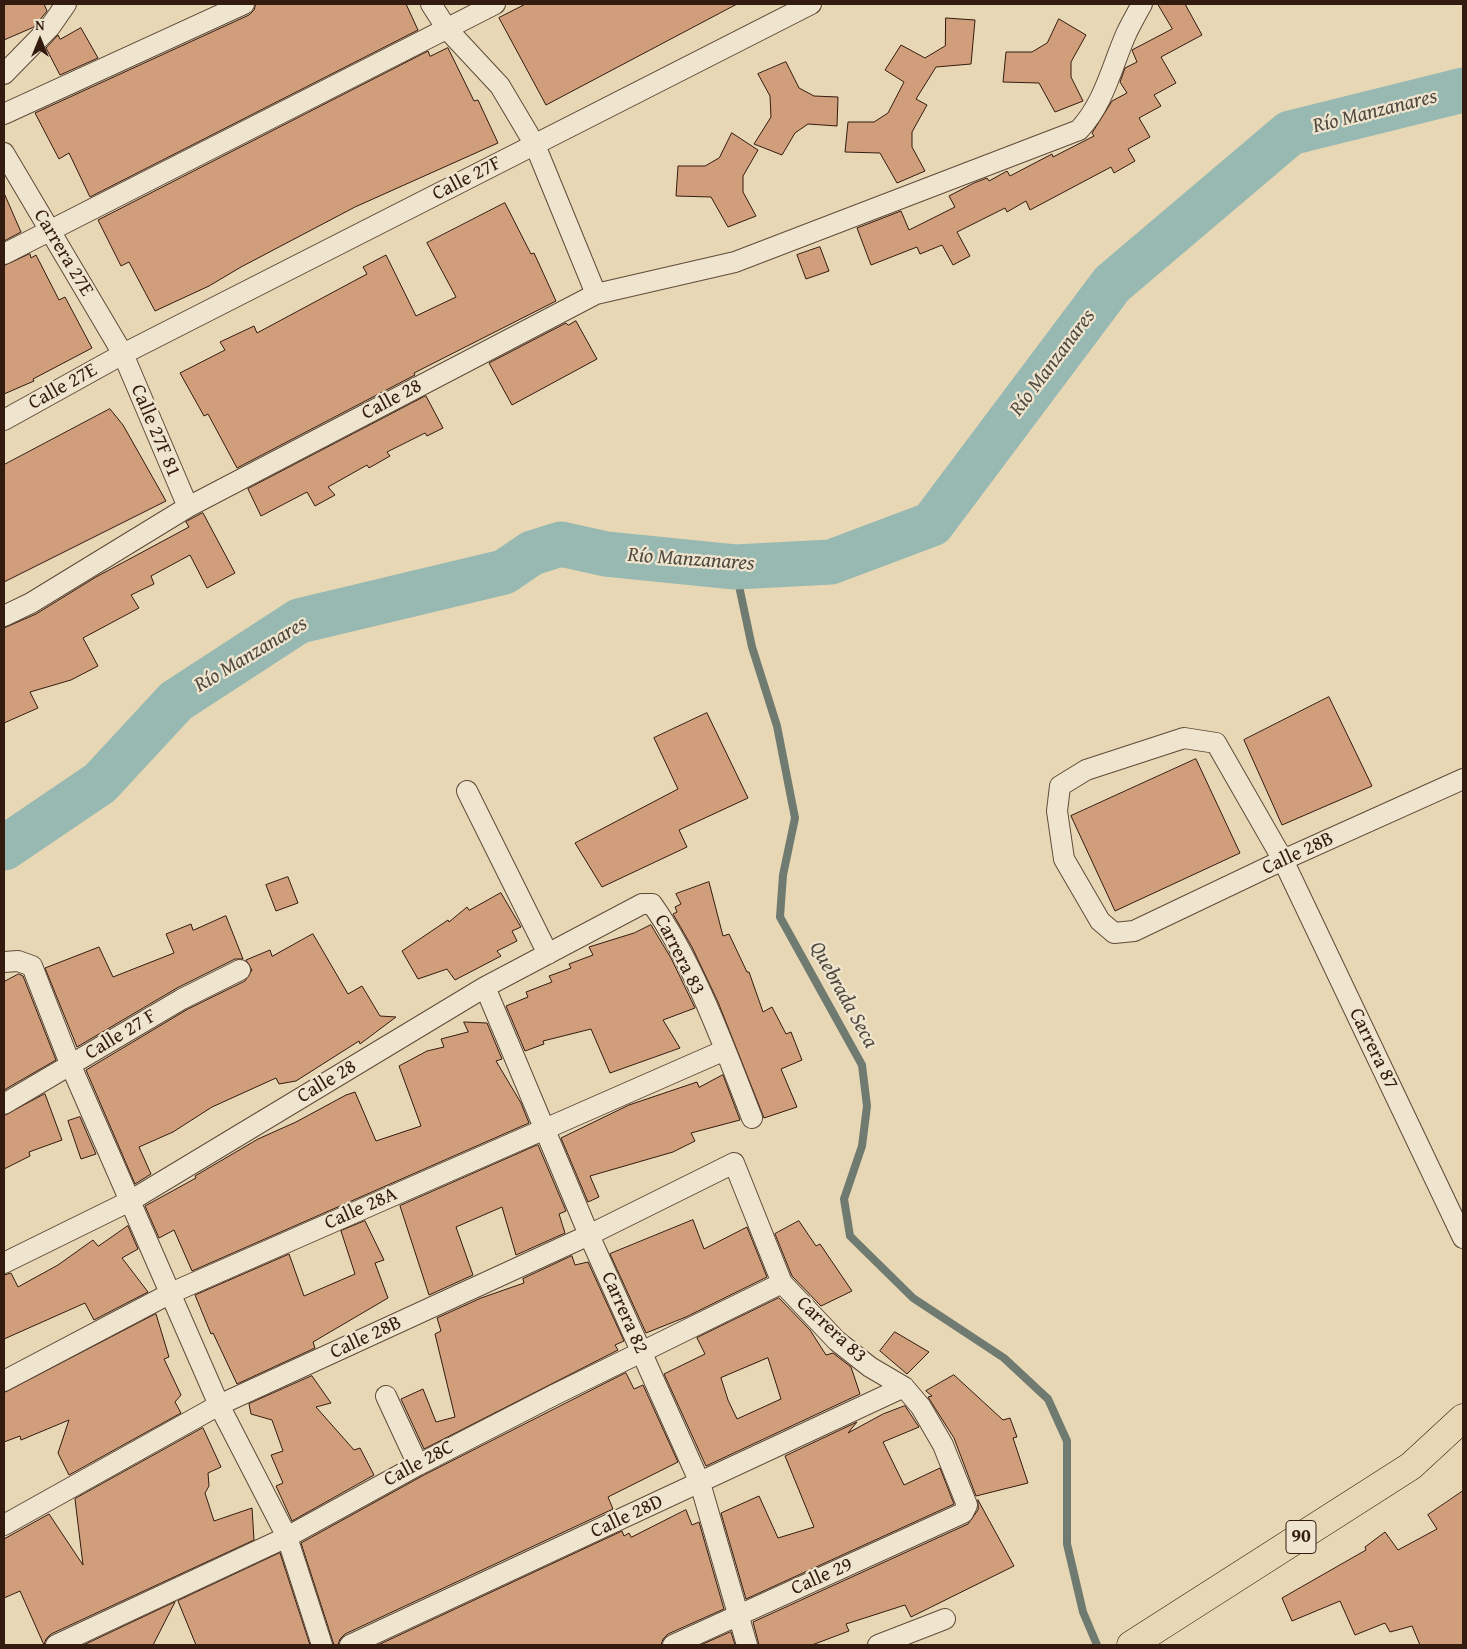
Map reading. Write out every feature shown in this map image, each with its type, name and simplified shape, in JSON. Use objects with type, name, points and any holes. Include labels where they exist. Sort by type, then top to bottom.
[{"type":"highway","name":"90","points":[[1131,1645],[1411,1466],[1463,1418]]},
{"type":"street","points":[[4,74],[50,27],[66,4]]},
{"type":"street","points":[[4,114],[244,4]]},
{"type":"street","points":[[431,4],[447,29],[500,86],[535,145],[596,294]]},
{"type":"street","points":[[4,254],[496,4]]},
{"type":"street","name":"Calle 27F","points":[[123,354],[811,4]]},
{"type":"street","name":"Calle 28","points":[[188,507],[596,294],[735,262],[1079,130],[1089,120],[1104,92],[1128,31],[1142,4]]},
{"type":"street","name":"Carrera 27E","points":[[4,153],[123,354]]},
{"type":"street","name":"Calle 27E","points":[[4,420],[123,354]]},
{"type":"street","name":"Calle 27F 81","points":[[123,354],[188,507]]},
{"type":"street","points":[[4,616],[31,603],[188,507]]},
{"type":"street","name":"Carrera 87","points":[[1134,931],[1114,933],[1100,921],[1064,858],[1057,811],[1060,786],[1086,770],[1184,738],[1216,743],[1283,860],[1463,1238]]},
{"type":"street","name":"Calle 28B","points":[[1134,931],[1283,860],[1463,779]]},
{"type":"street","points":[[467,791],[548,954]]},
{"type":"street","name":"Calle 28","points":[[4,1263],[130,1201],[486,987],[642,904],[652,904]]},
{"type":"street","name":"Carrera 83","points":[[652,904],[681,952],[725,1050],[752,1118]]},
{"type":"street","points":[[4,962],[18,961],[32,966],[71,1066],[219,1405],[287,1537],[322,1645]]},
{"type":"street","name":"Calle 27 F","points":[[4,1104],[182,999],[240,970]]},
{"type":"street","name":"Carrera 82","points":[[486,987],[589,1236],[700,1483],[747,1645]]},
{"type":"street","name":"Calle 28A","points":[[4,1381],[171,1293],[725,1050]]},
{"type":"street","name":"Calle 28B","points":[[4,1525],[219,1405],[589,1236],[734,1163]]},
{"type":"street","name":"Carrera 83","points":[[734,1163],[782,1283],[837,1341],[870,1367],[904,1388],[921,1407],[943,1445],[967,1505]]},
{"type":"street","name":"Calle 28C","points":[[56,1645],[287,1537],[418,1464],[782,1283]]},
{"type":"street","name":"Calle 28D","points":[[350,1645],[904,1388]]},
{"type":"street","points":[[386,1396],[418,1464]]},
{"type":"street","name":"Calle 29","points":[[673,1645],[963,1513],[967,1505]]},
{"type":"street","points":[[878,1645],[946,1619]]},
{"type":"building","points":[[4,4],[44,4],[47,11],[34,27],[4,40]]},
{"type":"building","points":[[256,4],[406,4],[418,30],[90,197],[69,153],[59,159],[35,113],[249,15],[254,10]]},
{"type":"building","points":[[526,4],[737,4],[546,105],[499,18]]},
{"type":"building","points":[[1158,4],[1185,4],[1202,35],[1161,57],[1176,83],[1154,95],[1161,106],[1139,118],[1150,137],[1128,149],[1135,161],[1114,173],[1111,167],[1030,210],[1026,201],[1007,212],[1005,208],[957,232],[970,256],[953,265],[942,245],[920,254],[917,247],[871,265],[857,228],[901,211],[909,230],[955,207],[949,196],[974,183],[987,178],[989,181],[1007,171],[1010,176],[1052,154],[1053,157],[1094,136],[1092,133],[1112,101],[1127,93],[1120,82],[1125,68],[1137,62],[1132,50],[1172,29]]},
{"type":"building","points":[[946,18],[975,20],[971,64],[936,67],[916,99],[927,105],[912,132],[912,147],[925,171],[897,183],[880,153],[845,152],[848,122],[874,122],[888,113],[904,82],[885,70],[901,45],[925,58],[945,46]]},
{"type":"building","points":[[1059,19],[1086,35],[1071,62],[1071,77],[1083,101],[1055,112],[1039,83],[1003,82],[1006,52],[1032,52],[1047,43]]},
{"type":"building","points":[[81,28],[98,58],[60,75],[46,48],[58,35],[60,39]]},
{"type":"building","points":[[448,48],[474,101],[478,100],[498,143],[355,207],[209,286],[155,311],[129,262],[121,266],[98,220],[428,51],[430,56]]},
{"type":"building","points":[[786,62],[799,88],[814,96],[838,97],[837,126],[808,124],[795,133],[782,155],[754,144],[771,117],[770,96],[758,74]]},
{"type":"building","points":[[732,133],[758,150],[743,176],[743,192],[756,216],[728,227],[711,197],[676,196],[678,166],[705,166],[719,158]]},
{"type":"building","points":[[4,193],[21,232],[4,241]]},
{"type":"building","points":[[505,203],[531,254],[534,253],[556,301],[414,373],[415,375],[237,468],[208,414],[204,416],[180,373],[225,350],[220,342],[254,326],[257,333],[367,274],[363,267],[386,255],[416,316],[456,297],[427,243]]},
{"type":"building","points":[[820,247],[829,271],[806,279],[797,255]]},
{"type":"building","points":[[30,254],[31,258],[36,255],[59,300],[65,297],[92,348],[33,379],[34,381],[4,394],[4,266]]},
{"type":"building","points":[[576,321],[597,359],[512,405],[489,363],[566,323],[568,325]]},
{"type":"building","points":[[426,396],[443,428],[427,436],[425,433],[387,452],[390,456],[369,468],[367,465],[328,487],[335,495],[315,506],[307,492],[261,516],[248,489]]},
{"type":"building","points":[[110,409],[123,425],[166,501],[4,582],[4,465]]},
{"type":"building","points":[[203,513],[235,573],[207,588],[190,555],[151,576],[154,584],[131,595],[139,608],[83,638],[98,666],[71,680],[30,692],[38,708],[4,723],[4,628],[36,614],[96,577],[189,527],[186,522]]},
{"type":"building","points":[[1329,697],[1372,786],[1282,825],[1244,740]]},
{"type":"building","points":[[707,713],[748,798],[679,830],[687,847],[602,887],[575,843],[678,789],[654,738]]},
{"type":"building","points":[[1196,759],[1240,853],[1115,911],[1071,816]]},
{"type":"building","points":[[288,877],[298,903],[276,911],[266,885]]},
{"type":"building","points":[[709,882],[723,936],[729,934],[747,972],[749,972],[763,1012],[772,1007],[786,1034],[791,1032],[802,1060],[781,1069],[797,1107],[764,1118],[718,1002],[692,947],[673,914],[677,912],[675,907],[681,904],[676,894]]},
{"type":"building","points":[[501,893],[521,927],[512,931],[517,941],[497,951],[501,956],[455,980],[447,969],[418,979],[402,951],[448,920],[449,922],[467,907],[469,910]]},
{"type":"building","points":[[226,916],[243,959],[235,959],[177,988],[77,1047],[45,968],[99,947],[113,977],[174,953],[166,934],[191,924],[193,930]]},
{"type":"building","points":[[651,925],[671,958],[695,1008],[663,1020],[680,1048],[610,1073],[591,1029],[543,1041],[544,1044],[525,1051],[506,1006],[528,997],[526,992],[552,982],[549,976],[571,968],[569,964],[593,955],[589,947],[634,933]]},
{"type":"building","points":[[313,934],[348,994],[362,986],[380,1016],[396,1017],[360,1044],[359,1041],[296,1081],[279,1084],[276,1078],[212,1107],[173,1132],[139,1147],[151,1174],[135,1184],[86,1070],[188,1009],[245,981],[252,970],[246,960],[270,950],[272,956]]},
{"type":"building","points":[[19,974],[23,976],[56,1060],[4,1090],[4,982]]},
{"type":"building","points":[[464,1022],[487,1023],[502,1059],[496,1061],[521,1103],[529,1123],[192,1271],[174,1230],[159,1238],[145,1206],[196,1178],[195,1176],[258,1139],[296,1122],[346,1095],[355,1092],[376,1141],[421,1126],[399,1066],[427,1051],[444,1047],[441,1039],[468,1032]]},
{"type":"building","points":[[723,1075],[740,1120],[691,1133],[695,1141],[673,1152],[590,1176],[599,1197],[588,1202],[561,1138],[629,1105],[697,1082],[699,1087]]},
{"type":"building","points":[[45,1094],[62,1140],[29,1152],[30,1156],[4,1169],[4,1116]]},
{"type":"building","points":[[80,1117],[96,1154],[81,1159],[68,1121]]},
{"type":"building","points":[[538,1145],[566,1211],[559,1214],[565,1233],[516,1255],[502,1207],[456,1227],[473,1275],[429,1295],[400,1206]]},
{"type":"building","points":[[693,1220],[704,1249],[747,1227],[767,1277],[686,1317],[646,1333],[610,1254]]},
{"type":"building","points":[[365,1221],[384,1260],[375,1263],[388,1298],[313,1342],[315,1348],[237,1384],[213,1333],[211,1334],[195,1295],[289,1254],[304,1296],[355,1274],[341,1231]]},
{"type":"building","points":[[799,1221],[816,1246],[820,1244],[852,1291],[821,1306],[792,1276],[775,1234]]},
{"type":"building","points":[[128,1226],[138,1249],[122,1258],[148,1292],[94,1320],[85,1303],[4,1339],[4,1275],[11,1273],[18,1287],[58,1265],[93,1240],[98,1246]]},
{"type":"building","points":[[572,1256],[575,1265],[588,1262],[624,1341],[615,1345],[618,1350],[424,1449],[401,1399],[423,1389],[436,1422],[455,1417],[435,1334],[441,1331],[437,1318],[481,1298],[524,1283],[523,1279]]},
{"type":"building","points":[[779,1298],[810,1330],[826,1355],[833,1353],[851,1367],[860,1394],[706,1466],[664,1374],[705,1354],[697,1338]],"holes":[[[768,1358],[781,1399],[737,1419],[721,1378]]]},
{"type":"building","points":[[156,1314],[169,1357],[164,1359],[181,1395],[175,1402],[181,1413],[69,1475],[58,1453],[69,1420],[21,1440],[20,1436],[4,1442],[4,1393]]},
{"type":"building","points":[[895,1332],[929,1352],[907,1374],[880,1351]]},
{"type":"building","points":[[626,1373],[634,1389],[643,1385],[678,1462],[608,1497],[613,1509],[345,1634],[340,1639],[338,1645],[334,1645],[301,1543],[424,1475]]},
{"type":"building","points":[[954,1375],[1003,1420],[1010,1418],[1017,1437],[1013,1438],[1028,1483],[976,1496],[954,1438],[928,1397],[932,1396],[926,1391]]},
{"type":"building","points":[[312,1376],[331,1403],[316,1407],[354,1450],[360,1448],[374,1475],[292,1521],[276,1486],[283,1483],[271,1455],[283,1451],[272,1420],[251,1414],[249,1404]]},
{"type":"building","points":[[905,1406],[919,1427],[883,1442],[904,1485],[940,1468],[954,1504],[746,1599],[721,1513],[759,1496],[778,1538],[814,1527],[785,1456],[857,1422],[848,1433],[883,1414]]},
{"type":"building","points":[[203,1428],[221,1467],[208,1473],[209,1486],[205,1493],[214,1521],[252,1508],[254,1540],[51,1634],[46,1639],[44,1645],[20,1591],[4,1598],[4,1539],[49,1514],[83,1565],[75,1499]]},
{"type":"building","points":[[1463,1491],[1463,1645],[1420,1645],[1412,1626],[1390,1632],[1385,1623],[1355,1635],[1340,1601],[1292,1621],[1282,1598],[1366,1550],[1365,1547],[1385,1532],[1398,1550],[1437,1529],[1428,1515]]},
{"type":"building","points":[[978,1500],[1014,1566],[911,1617],[905,1605],[846,1624],[849,1631],[812,1645],[759,1645],[753,1622],[968,1524],[978,1510]]},
{"type":"building","points":[[686,1510],[692,1525],[699,1522],[724,1609],[668,1634],[663,1639],[661,1645],[378,1645],[622,1531],[624,1536],[629,1533],[631,1537]]},
{"type":"building","points":[[280,1553],[310,1645],[196,1645],[178,1601]]},
{"type":"building","points":[[175,1602],[153,1645],[84,1645]]},
{"type":"building","points":[[731,1632],[735,1645],[701,1645]]},
{"type":"waterway","name":"Río Manzanares","points":[[4,848],[100,783],[176,701],[299,621],[504,572],[532,553],[561,544],[606,554],[735,567],[831,562],[932,524],[1112,284],[1290,133],[1463,90]]},
{"type":"waterway","name":"Quebrada Seca","points":[[735,567],[752,647],[777,726],[795,818],[783,875],[780,917],[862,1065],[867,1106],[862,1146],[844,1199],[850,1236],[913,1298],[1004,1358],[1048,1399],[1067,1441],[1067,1544],[1083,1612],[1097,1645]]}]
